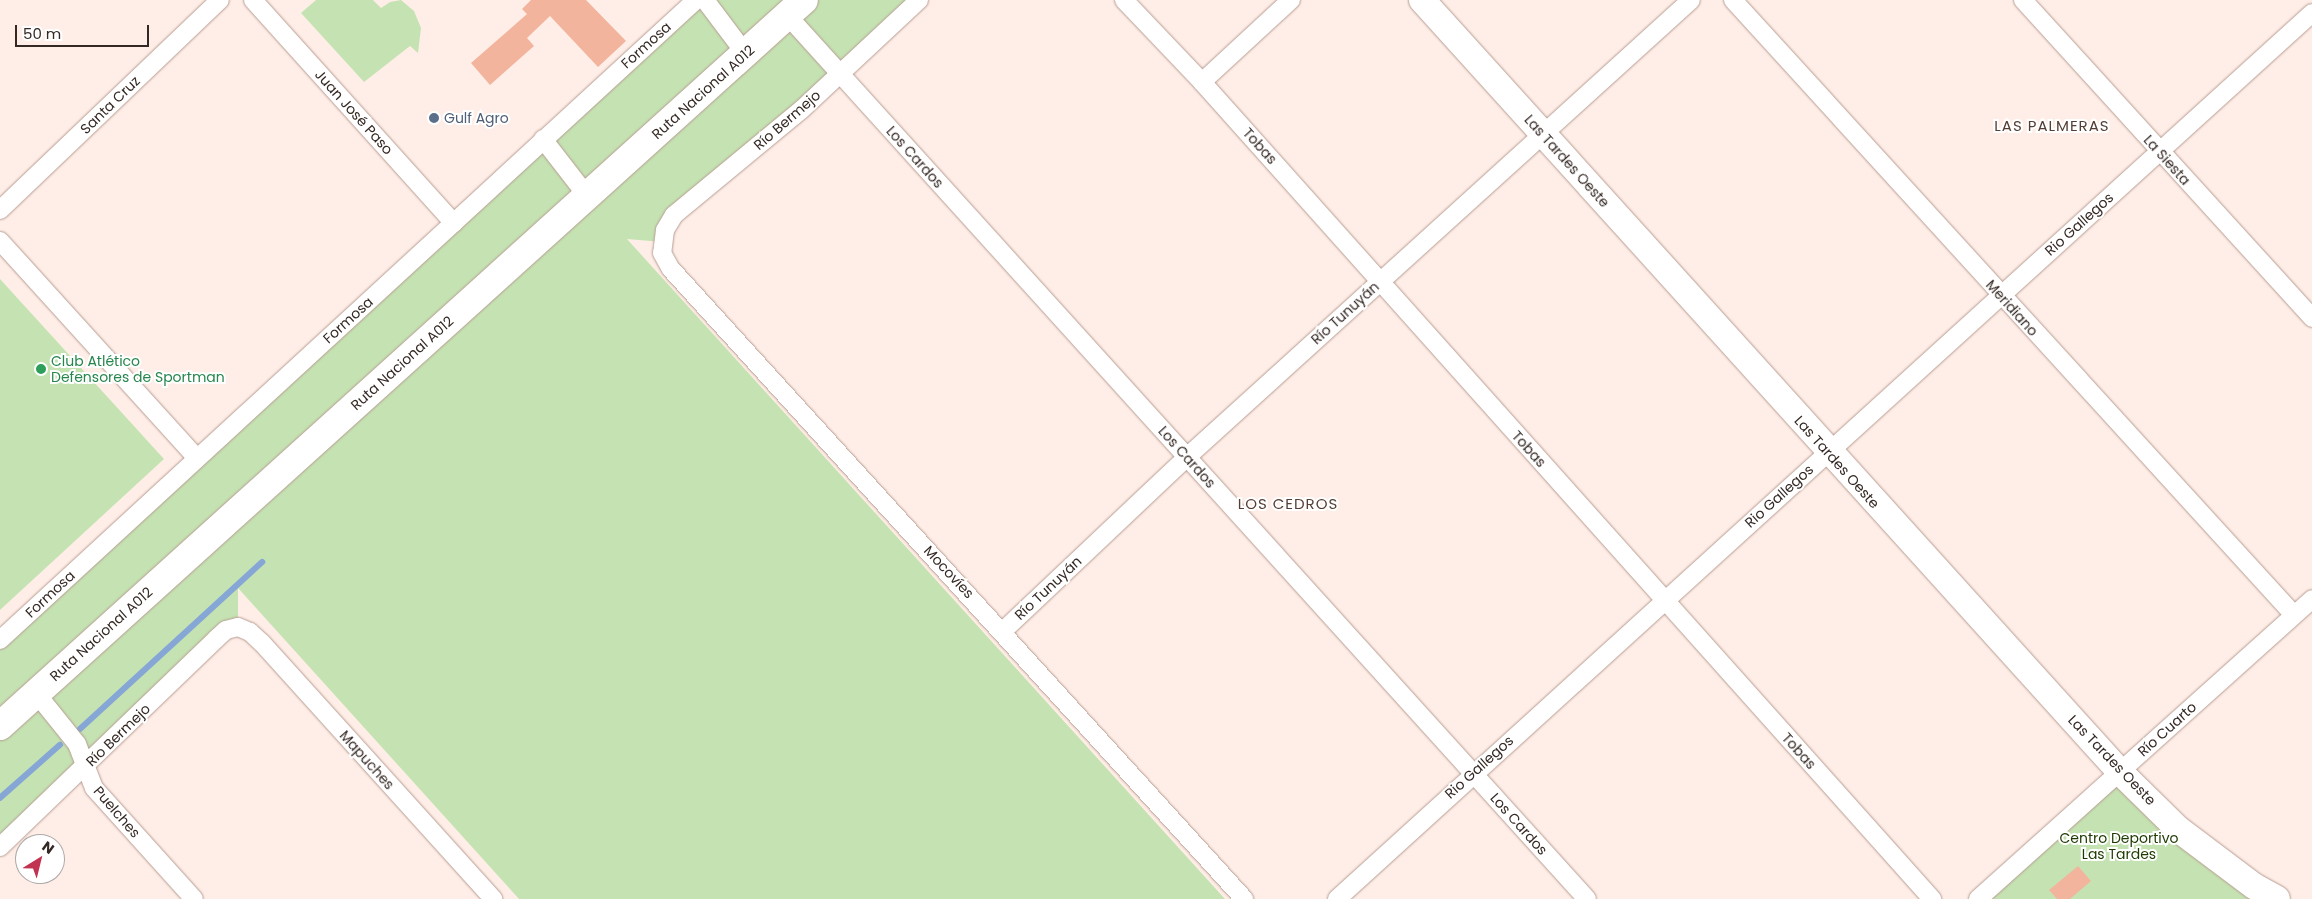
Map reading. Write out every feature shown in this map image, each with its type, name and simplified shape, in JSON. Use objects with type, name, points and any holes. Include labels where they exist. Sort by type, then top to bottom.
[{"type":"highway","name":"Ruta Nacional A012","points":[[0,726],[795,8]]},
{"type":"street","name":"Santa Cruz","points":[[0,210],[220,0]]},
{"type":"street","name":"Juan José Paso","points":[[253,0],[454,223]]},
{"type":"street","name":"Formosa","points":[[0,640],[454,223],[543,138],[696,0]]},
{"type":"street","points":[[704,0],[744,53]]},
{"type":"street","name":"Río Bermejo","points":[[662,242],[674,214],[801,110],[919,0]]},
{"type":"street","name":"Tobas","points":[[1124,0],[1202,82],[1932,899]]},
{"type":"street","points":[[1202,82],[1291,0]]},
{"type":"street","name":"Las Tardes Oeste","points":[[1422,0],[1828,452],[2120,772],[2178,829],[2254,886],[2277,899]]},
{"type":"street","name":"Río Tunuyán","points":[[1003,630],[1187,457],[1691,0]]},
{"type":"street","name":"Meridiano","points":[[1733,0],[2000,295],[2294,615]]},
{"type":"street","name":"La Siesta","points":[[2023,0],[2312,318]]},
{"type":"street","name":"Los Cardos","points":[[795,8],[840,74],[1587,899]]},
{"type":"street","name":"Rio Gallegos","points":[[1337,899],[1473,772],[2312,14]]},
{"type":"street","points":[[543,138],[587,196]]},
{"type":"street","points":[[0,241],[197,458]]},
{"type":"street","name":"Mocovíes","points":[[662,242],[662,253],[671,269],[1003,630],[1244,899]]},
{"type":"street","name":"Río Cuarto","points":[[1978,899],[2312,599]]},
{"type":"street","name":"Río Bermejo","points":[[0,847],[226,630],[238,627]]},
{"type":"street","name":"Mapuches","points":[[238,627],[250,632],[262,643],[493,899]]},
{"type":"street","name":"Puelches","points":[[36,693],[77,744],[94,788],[194,899]]},
{"type":"green space","points":[[316,0],[373,0],[381,8],[390,2],[401,0],[414,11],[421,28],[418,53],[410,46],[364,82],[301,13]]},
{"type":"green space","points":[[696,0],[919,0],[674,214],[662,242],[627,239],[1225,899],[519,899],[238,588],[238,627],[0,847],[0,640]]},
{"type":"green space","name":"Club Atlético Defensores de Sportman","points":[[0,279],[164,459],[0,610]]},
{"type":"green space","name":"Centro Deportivo Las Tardes","points":[[2120,772],[2277,899],[1978,899]]},
{"type":"building","points":[[531,0],[586,0],[626,41],[598,67],[550,16],[527,38],[534,46],[490,85],[471,63],[527,14],[522,9]]},
{"type":"building","points":[[2078,866],[2091,881],[2070,899],[2057,899],[2049,890]]},
{"type":"waterway","points":[[80,729],[262,562]]},
{"type":"waterway","points":[[0,798],[60,745]]},
{"type":"place","name":"Gulf Agro","points":[[434,118]]},
{"type":"place","name":"Club Atlético Defensores de Sportman","points":[[41,369]]},
{"type":"district","name":"LAS PALMERAS","points":[[2052,126]]},
{"type":"district","name":"LOS CEDROS","points":[[1288,504]]}]
